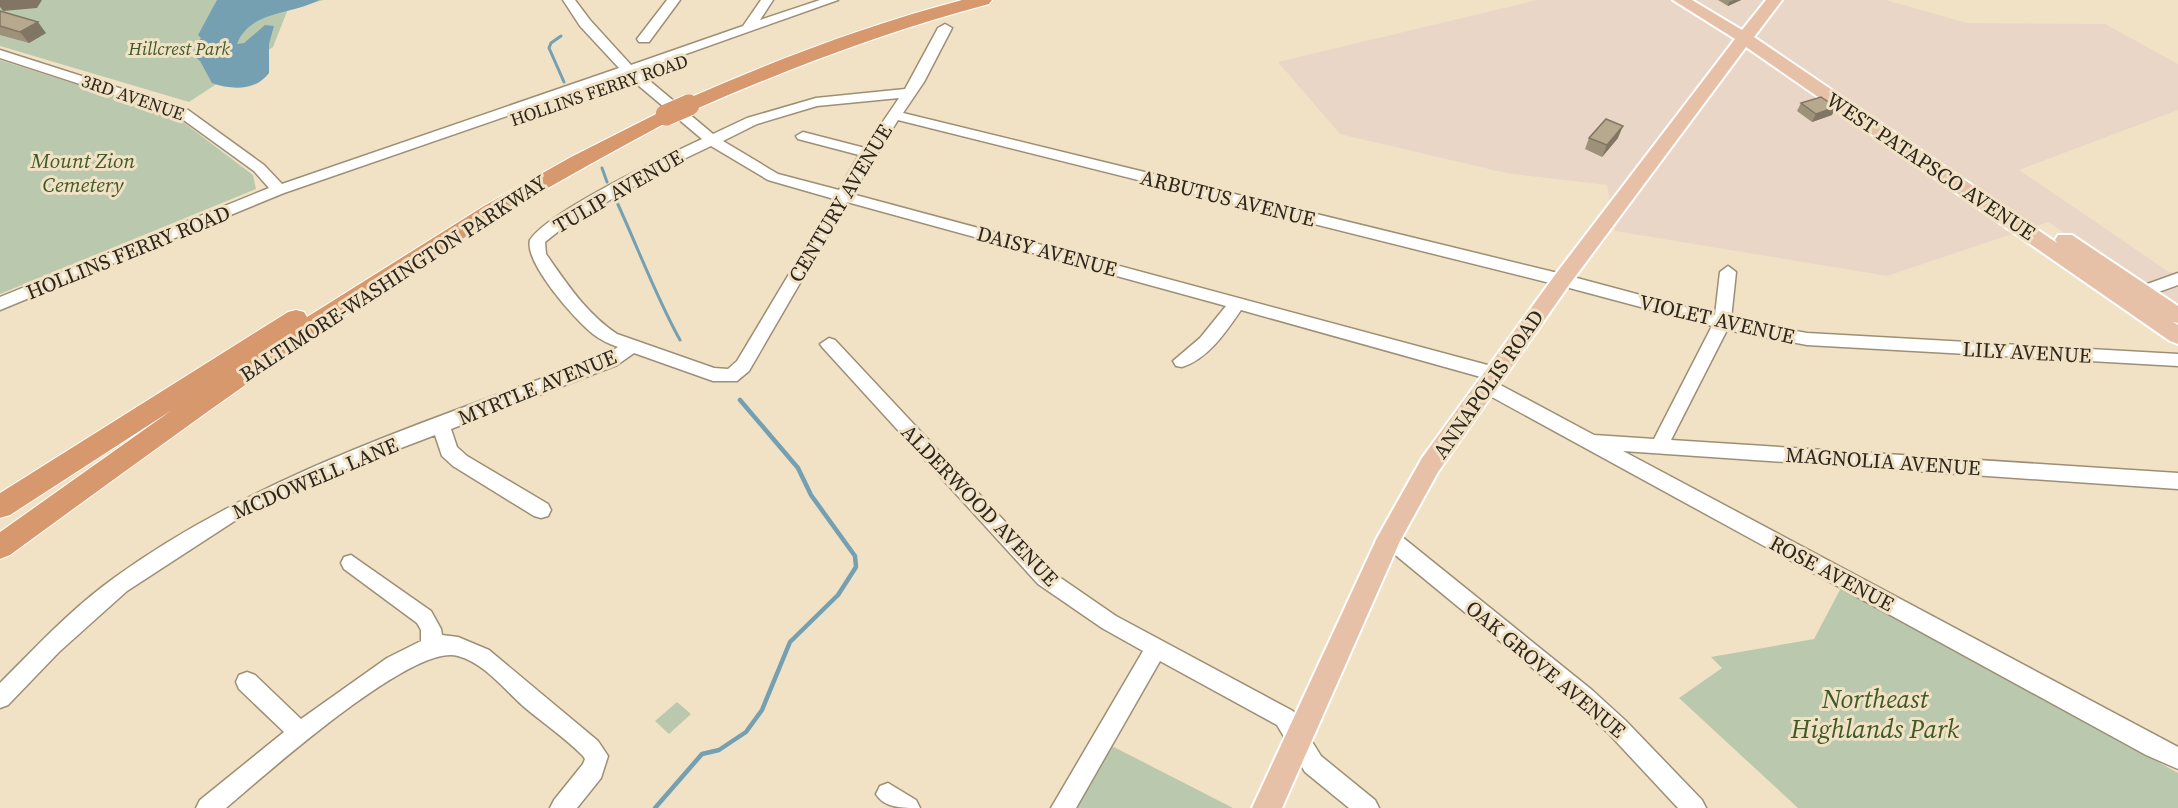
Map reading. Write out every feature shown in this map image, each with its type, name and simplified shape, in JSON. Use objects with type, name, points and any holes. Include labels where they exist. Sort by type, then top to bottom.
[{"type":"highway","name":"BALTIMORE-WASHINGTON PARKWAY","points":[[0,507],[474,203],[538,166],[806,44],[943,0]]},
{"type":"highway","name":"BALTIMORE-WASHINGTON PARKWAY","points":[[0,547],[174,422],[449,236],[672,106],[836,45],[983,0]]},
{"type":"main road","name":"WEST PATAPSCO AVENUE","points":[[1681,0],[1748,33],[2178,316]]},
{"type":"main road","name":"WEST PATAPSCO AVENUE","points":[[1704,0],[2178,336]]},
{"type":"main road","name":"ANNAPOLIS ROAD","points":[[1267,808],[1389,538],[1430,465],[1562,280],[1774,0]]},
{"type":"street","name":"DAISY AVENUE","points":[[569,0],[592,32],[632,73],[710,139],[738,159],[773,177],[1238,303],[1491,380]]},
{"type":"street","points":[[644,39],[674,0]]},
{"type":"street","points":[[750,26],[767,0]]},
{"type":"street","name":"HOLLINS FERRY ROAD","points":[[632,73],[728,45],[833,0]]},
{"type":"street","name":"HOLLINS FERRY ROAD","points":[[0,304],[279,190],[358,163],[490,128],[750,26],[833,0]]},
{"type":"street","name":"CENTURY AVENUE","points":[[731,376],[743,366],[868,153],[909,93],[945,28]]},
{"type":"street","name":"3RD AVENUE","points":[[0,54],[183,113],[258,168],[279,190]]},
{"type":"street","name":"TULIP AVENUE","points":[[731,376],[713,374],[632,346],[611,338],[585,321],[538,255],[536,247],[543,235],[601,197],[710,139],[759,118],[796,106],[909,93]]},
{"type":"street","name":"ARBUTUS AVENUE","points":[[894,115],[1562,280]]},
{"type":"street","points":[[802,136],[868,153]]},
{"type":"street","points":[[1659,446],[1722,323],[1728,272]]},
{"type":"street","points":[[2124,299],[2178,279]]},
{"type":"street","name":"VIOLET AVENUE","points":[[1562,280],[1722,323],[1783,336],[1875,343]]},
{"type":"street","points":[[1182,361],[1199,351],[1212,338],[1238,303]]},
{"type":"street","name":"LILY AVENUE","points":[[1875,343],[2178,360]]},
{"type":"street","name":"ALDERWOOD AVENUE","points":[[829,344],[1045,578],[1071,598],[1156,649],[1285,718],[1313,764],[1367,808]]},
{"type":"street","name":"MYRTLE AVENUE","points":[[441,425],[611,360],[632,346]]},
{"type":"street","name":"ROSE AVENUE","points":[[1491,380],[1589,442],[2154,748],[2178,758]]},
{"type":"street","points":[[441,425],[449,451],[454,456],[541,510]]},
{"type":"street","name":"MCDOWELL LANE","points":[[0,698],[89,611],[120,585],[189,537],[259,498],[441,425]]},
{"type":"street","name":"MAGNOLIA AVENUE","points":[[1589,442],[2178,481]]},
{"type":"street","name":"OAK GROVE AVENUE","points":[[1389,538],[1584,697],[1618,728],[1694,808]]},
{"type":"street","points":[[351,563],[424,616],[431,629],[432,646]]},
{"type":"street","points":[[208,808],[300,732],[402,661],[432,646],[452,645],[473,652],[593,751],[597,763],[562,808]]},
{"type":"street","points":[[1063,808],[1156,649]]},
{"type":"street","points":[[247,682],[300,732]]},
{"type":"street","points":[[888,794],[908,808]]},
{"type":"shaded area","points":[[1537,0],[1886,0],[1967,23],[2105,24],[2178,64],[2178,110],[2019,170],[2169,272],[2178,273],[2178,308],[2048,222],[1887,276],[1615,231],[1607,185],[1506,173],[1340,134],[1278,62]]},
{"type":"green space","name":"Hillcrest Park","points":[[0,0],[324,0],[288,9],[273,47],[189,102],[0,46]]},
{"type":"green space","name":"Mount Zion Cemetery","points":[[0,60],[175,116],[253,175],[256,189],[0,294]]},
{"type":"green space","name":"Northeast Highlands Park","points":[[1842,586],[2178,773],[2178,808],[1798,808],[1679,698],[1722,668],[1711,657],[1814,639]]},
{"type":"green space","points":[[677,702],[691,714],[669,734],[655,721]]},
{"type":"green space","points":[[1110,745],[1233,808],[1073,808]]},
{"type":"water","points":[[217,0],[319,0],[262,19],[243,33],[237,44],[244,43],[265,25],[274,26],[269,44],[269,73],[257,83],[235,88],[212,83],[200,61],[194,56],[194,50],[201,38],[198,35]]},
{"type":"building","points":[[0,11],[38,22],[20,32],[0,26]]},
{"type":"building","points":[[1821,97],[1836,107],[1816,114],[1801,103]]},
{"type":"building","points":[[1606,119],[1623,126],[1607,145],[1589,138]]},
{"type":"waterway","points":[[561,36],[551,43],[549,48],[564,82]]},
{"type":"waterway","points":[[602,168],[607,182]]},
{"type":"waterway","points":[[615,198],[654,288],[680,340]]},
{"type":"waterway","points":[[655,808],[702,754],[719,750],[746,732],[762,710],[790,642],[838,595],[856,567],[855,556],[811,495],[798,468],[740,400]]}]
